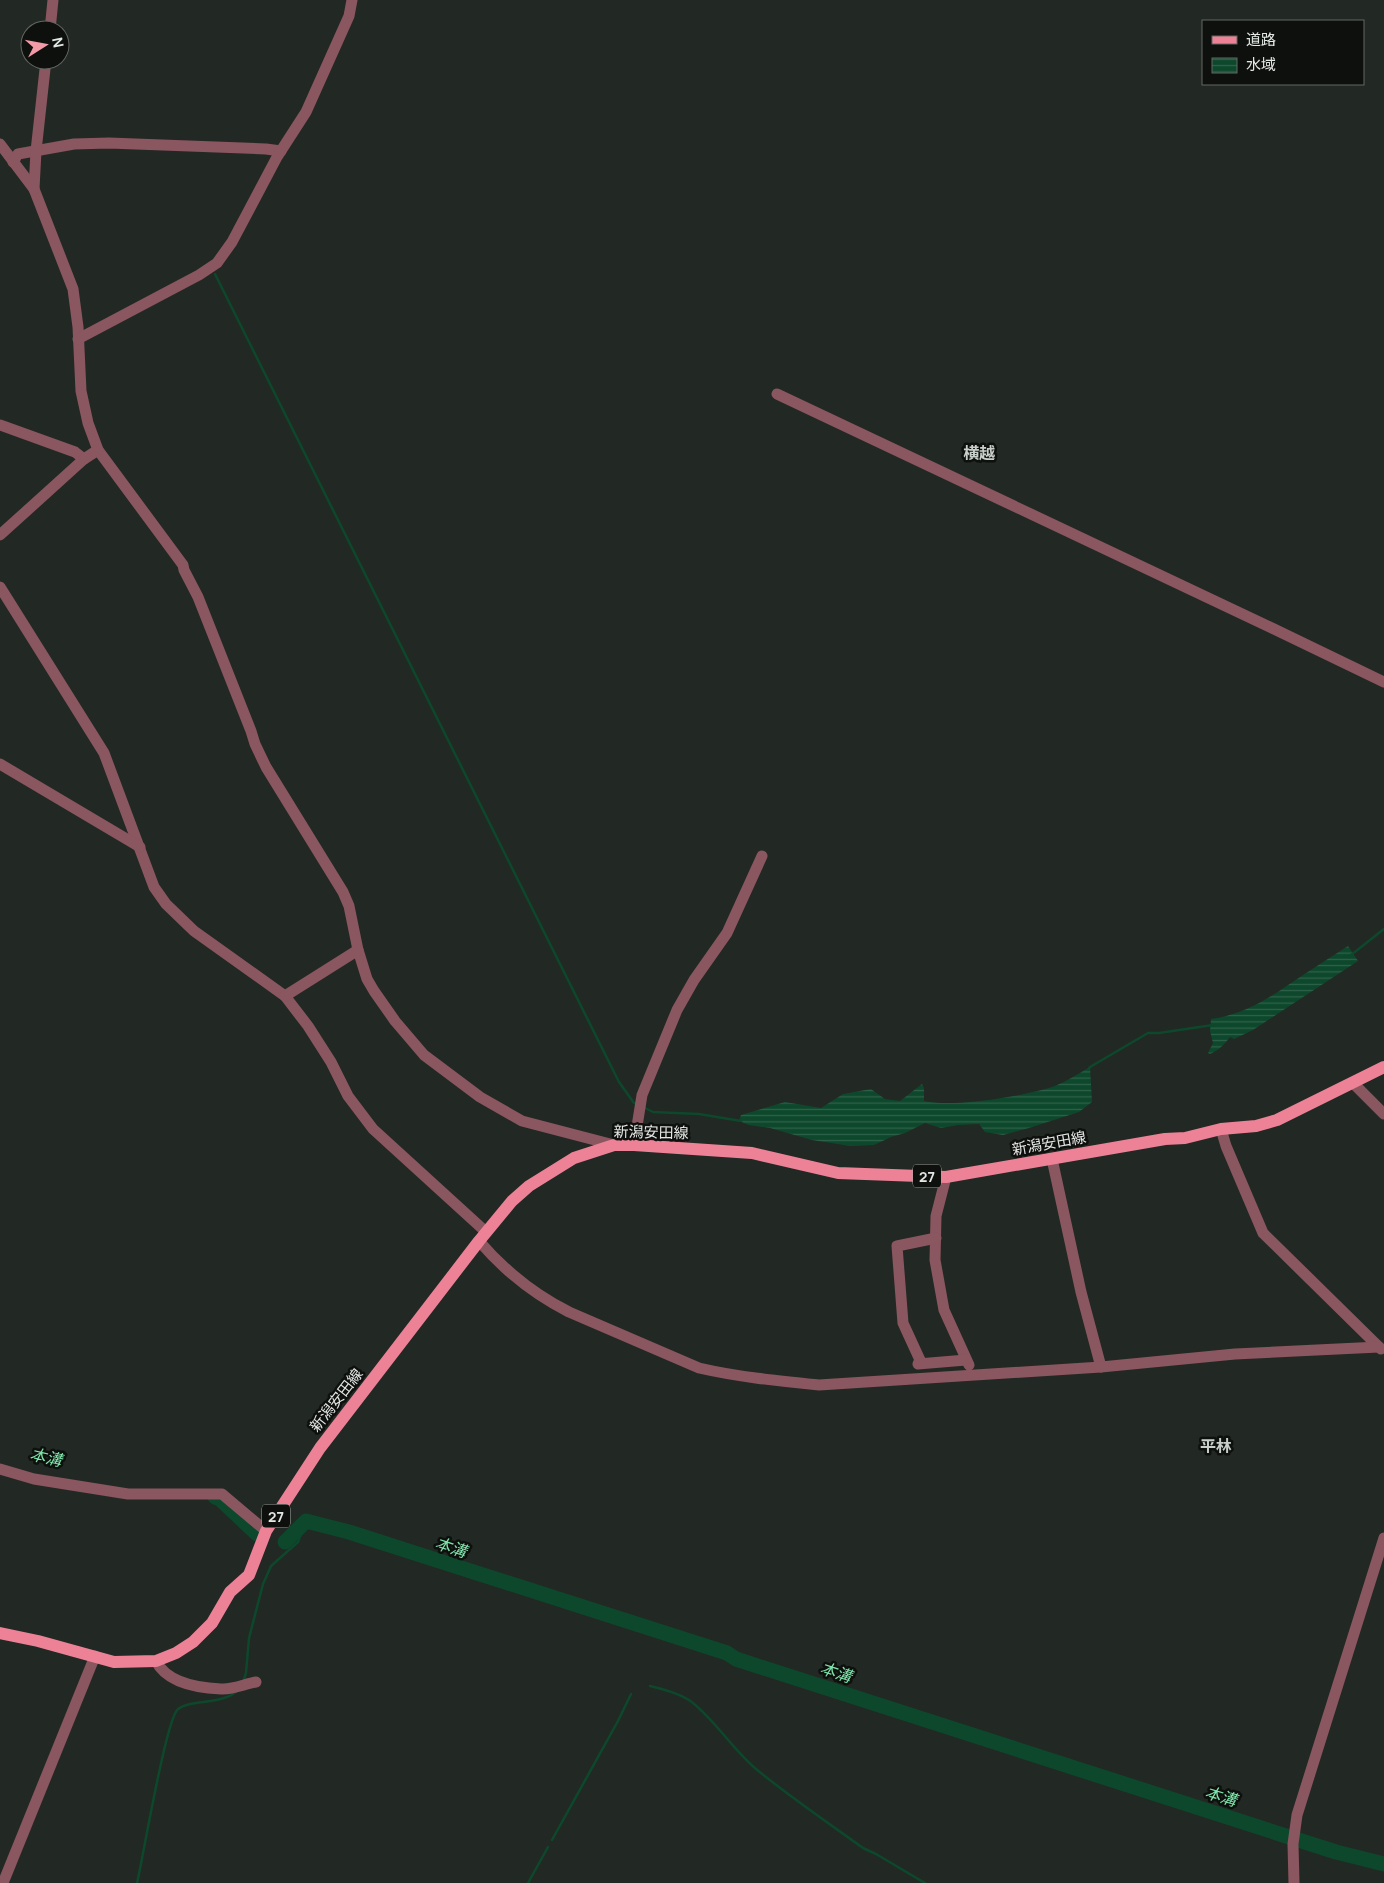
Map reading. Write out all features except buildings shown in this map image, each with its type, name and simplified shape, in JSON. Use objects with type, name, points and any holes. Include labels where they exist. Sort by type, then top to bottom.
[{"type":"main road","name":"新潟安田線","points":[[0,1633],[114,1662],[156,1661],[176,1653],[193,1642],[212,1623],[230,1592],[249,1574],[266,1531],[320,1448],[483,1237],[512,1201],[529,1186],[574,1158],[614,1145],[634,1145],[752,1153],[838,1173],[946,1177],[1165,1139],[1185,1138],[1221,1129],[1256,1126],[1276,1120],[1384,1067]]},
{"type":"street","points":[[51,20],[53,0]]},
{"type":"street","points":[[78,339],[199,275],[217,263],[232,242],[282,151],[306,112],[349,16],[352,0]]},
{"type":"street","points":[[34,189],[45,70]]},
{"type":"street","points":[[13,162],[18,154],[74,144],[109,143],[282,151]]},
{"type":"street","points":[[0,144],[34,189],[73,289],[78,327],[81,391],[88,423],[98,450],[183,565],[198,597],[255,744],[279,790],[343,892],[367,979],[381,1002],[424,1055],[480,1097],[522,1121],[614,1145]]},
{"type":"street","points":[[777,394],[1274,628],[1384,682]]},
{"type":"street","points":[[0,425],[75,452],[84,459]]},
{"type":"street","points":[[0,535],[84,459],[98,450]]},
{"type":"street","points":[[0,587],[104,753],[154,887],[166,904],[194,931],[285,996],[308,1026],[331,1062],[348,1096],[373,1128],[483,1237],[529,1288],[553,1304],[698,1368],[721,1373],[819,1385],[1101,1367],[1235,1354],[1382,1349]]},
{"type":"street","points":[[0,764],[140,847]]},
{"type":"street","points":[[634,1145],[642,1095],[677,1010],[694,980],[727,933],[762,856]]},
{"type":"street","points":[[285,996],[358,950]]},
{"type":"street","points":[[1353,1083],[1384,1114]]},
{"type":"street","points":[[1221,1129],[1263,1233],[1382,1349]]},
{"type":"street","points":[[1052,1159],[1081,1292],[1101,1367]]},
{"type":"street","points":[[946,1177],[936,1216],[936,1260],[944,1310],[973,1374]]},
{"type":"street","points":[[936,1238],[897,1246],[903,1323],[920,1360],[918,1364],[966,1360]]},
{"type":"street","points":[[0,1469],[34,1479],[128,1494],[222,1494],[266,1531]]},
{"type":"street","points":[[1294,1883],[1293,1831],[1297,1815],[1384,1538]]},
{"type":"street","points":[[3,1883],[95,1656]]},
{"type":"street","points":[[156,1661],[160,1669],[182,1683],[223,1689],[256,1682]]},
{"type":"water","points":[[1348,946],[1358,961],[1253,1030],[1234,1039],[1230,1037],[1219,1049],[1210,1054],[1208,1053],[1213,1043],[1210,1031],[1211,1019],[1236,1013],[1259,1003]]},
{"type":"water","points":[[1090,1067],[1092,1102],[1079,1112],[1003,1135],[985,1132],[979,1124],[941,1128],[925,1123],[874,1145],[850,1146],[812,1140],[739,1121],[741,1115],[785,1102],[821,1108],[843,1094],[871,1089],[885,1099],[900,1101],[922,1084],[924,1088],[924,1101],[953,1103],[990,1100],[1026,1094],[1055,1086]]},
{"type":"waterway","points":[[215,274],[619,1082],[634,1103],[638,1105]]},
{"type":"waterway","points":[[1351,955],[1384,929]]},
{"type":"waterway","points":[[1088,1070],[1090,1067],[1148,1033],[1213,1025]]},
{"type":"waterway","points":[[643,1107],[653,1112],[699,1114],[741,1121]]},
{"type":"waterway","name":"本溝","points":[[215,1497],[220,1499],[257,1534]]},
{"type":"waterway","points":[[243,1682],[246,1673],[249,1638],[263,1584],[271,1566],[298,1542],[306,1521]]},
{"type":"waterway","name":"本溝","points":[[285,1542],[306,1521],[349,1532],[1336,1852],[1384,1864]]},
{"type":"waterway","points":[[650,1686],[675,1693],[689,1700],[706,1715],[756,1769],[863,1848],[925,1883]]},
{"type":"waterway","points":[[137,1883],[161,1762],[173,1718],[178,1709],[184,1706],[222,1699],[236,1692]]},
{"type":"waterway","points":[[552,1840],[631,1694]]},
{"type":"waterway","points":[[528,1883],[548,1847]]},
{"type":"district","name":"横越","points":[[979,453]]},
{"type":"district","name":"平林","points":[[1216,1446]]}]
